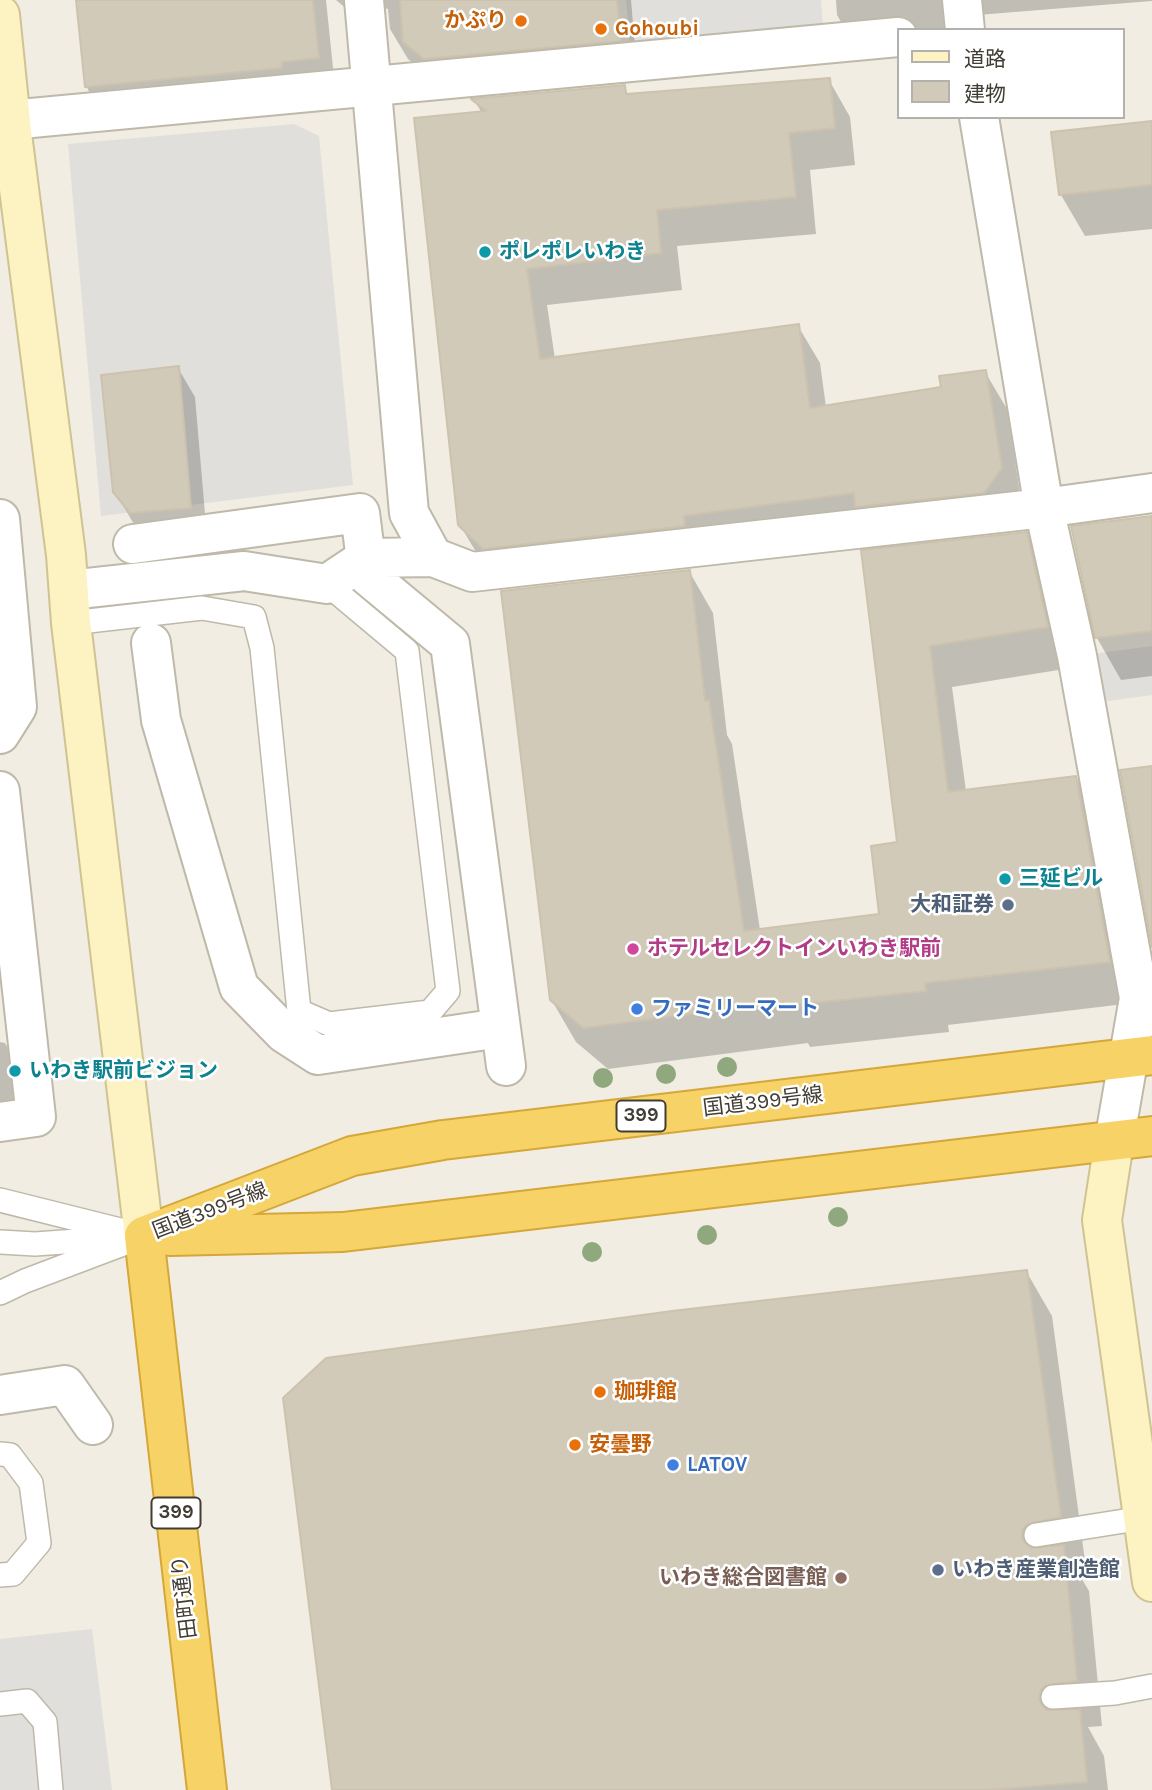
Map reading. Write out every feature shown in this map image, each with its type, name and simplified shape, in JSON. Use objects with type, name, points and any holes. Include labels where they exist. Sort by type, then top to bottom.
[{"type":"highway","name":"国道399号線","points":[[144,1236],[352,1156],[456,1138],[1140,1057]]},
{"type":"highway","name":"国道399号線","points":[[144,1236],[343,1232],[1152,1136]]},
{"type":"highway","name":"田町通り","points":[[144,1236],[207,1790]]},
{"type":"street","points":[[364,0],[409,513],[433,556]]},
{"type":"street","points":[[962,0],[965,28]]},
{"type":"street","points":[[0,15],[8,135],[70,606],[144,1236]]},
{"type":"street","points":[[8,135],[373,86],[897,37]]},
{"type":"street","points":[[979,119],[1044,508],[1077,656],[1139,998],[1140,1057],[1114,1142],[1102,1220],[1152,1582]]},
{"type":"street","points":[[70,606],[244,571],[327,584],[366,558],[433,556],[472,572],[1044,508],[1152,493]]},
{"type":"street","points":[[133,544],[360,513],[368,576],[450,644],[506,1066]]},
{"type":"street","points":[[0,519],[17,707],[0,734]]},
{"type":"street","points":[[151,643],[161,720],[239,988],[284,1033],[318,1055],[500,1028]]},
{"type":"street","points":[[0,791],[36,1117],[0,1122]]},
{"type":"street","points":[[0,1395],[65,1385],[93,1425]]},
{"type":"lane","points":[[70,606],[202,608],[254,617],[262,648],[299,1011],[330,1024],[430,1012],[448,991],[407,651],[327,584]]},
{"type":"lane","points":[[0,1200],[144,1236]]},
{"type":"lane","points":[[0,1242],[35,1244],[144,1236]]},
{"type":"lane","points":[[0,1293],[144,1236]]},
{"type":"lane","points":[[0,1454],[10,1455],[31,1482],[39,1543],[13,1574],[0,1575]]},
{"type":"lane","points":[[1036,1535],[1143,1518]]},
{"type":"lane","points":[[1053,1697],[1115,1693],[1152,1686]]},
{"type":"lane","points":[[0,1704],[27,1701],[45,1722],[51,1790]]},
{"type":"shaded area","points":[[626,0],[821,0],[823,27],[630,44]]},
{"type":"shaded area","points":[[294,124],[319,136],[353,485],[101,516],[68,144]]},
{"type":"shaded area","points":[[1152,646],[1152,695],[1086,704],[1077,656]]},
{"type":"shaded area","points":[[92,1629],[112,1790],[0,1790],[0,1639]]},
{"type":"building","points":[[76,0],[313,0],[319,58],[282,62],[282,68],[85,87]]},
{"type":"building","points":[[400,0],[617,0],[621,41],[424,59],[403,42]]},
{"type":"building","points":[[830,78],[835,128],[789,133],[796,197],[657,210],[661,253],[527,269],[540,359],[799,324],[810,408],[941,387],[939,376],[986,370],[1002,468],[984,493],[855,507],[854,493],[684,516],[685,526],[483,549],[458,525],[414,118],[486,111],[471,99],[625,85],[626,94]]},
{"type":"building","points":[[1152,121],[1152,185],[1059,195],[1051,132]]},
{"type":"building","points":[[179,366],[191,508],[130,513],[113,492],[101,375]]},
{"type":"building","points":[[1152,516],[1152,631],[1095,638],[1071,526]]},
{"type":"building","points":[[1027,532],[1048,627],[930,646],[948,792],[1076,776],[1110,962],[925,983],[926,991],[785,1006],[784,1002],[583,1028],[550,1000],[501,591],[690,570],[705,701],[709,700],[744,931],[879,914],[871,846],[897,842],[861,550]]},
{"type":"building","points":[[1152,766],[1152,947],[1120,770]]},
{"type":"building","name":"LATOV","points":[[1027,1270],[1061,1517],[1028,1524],[1023,1529],[1022,1537],[1032,1548],[1064,1545],[1077,1681],[1046,1685],[1041,1690],[1039,1699],[1047,1710],[1080,1709],[1087,1782],[989,1790],[332,1790],[283,1398],[326,1358],[672,1311]]},
{"type":"place","name":"かぷり","points":[[521,21]]},
{"type":"place","name":"Gohoubi","points":[[601,29]]},
{"type":"place","name":"ポレポレいわき","points":[[485,252]]},
{"type":"place","name":"三延ビル","points":[[1005,879]]},
{"type":"place","name":"大和証券","points":[[1008,905]]},
{"type":"place","name":"ホテルセレクトインいわき駅前","points":[[633,949]]},
{"type":"place","name":"ファミリーマート","points":[[637,1009]]},
{"type":"place","name":"いわき駅前ビジョン","points":[[15,1071]]},
{"type":"place","name":"珈琲館","points":[[600,1392]]},
{"type":"place","name":"安曇野","points":[[575,1445]]},
{"type":"place","name":"LATOV","points":[[673,1465]]},
{"type":"place","name":"いわき産業創造館","points":[[938,1570]]},
{"type":"place","name":"いわき総合図書館","points":[[841,1578]]}]
